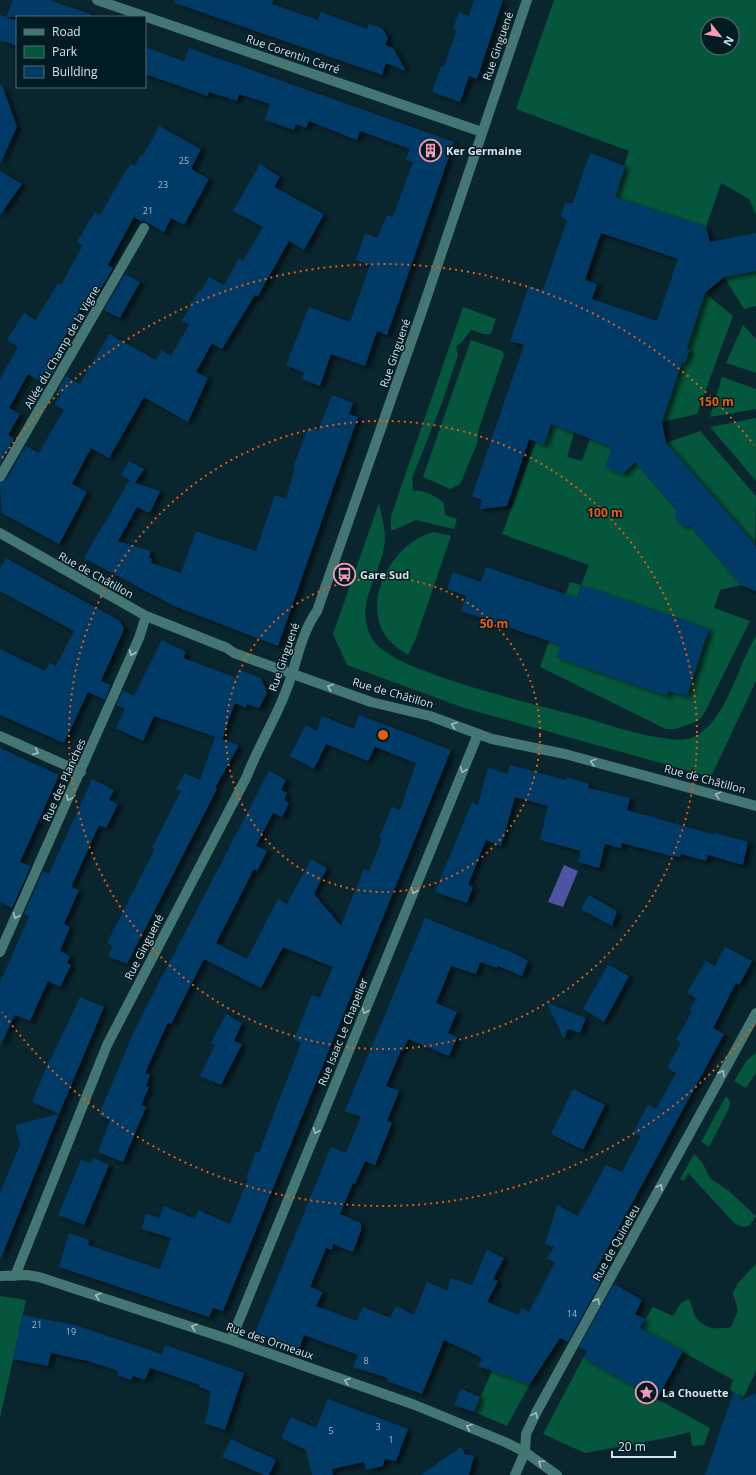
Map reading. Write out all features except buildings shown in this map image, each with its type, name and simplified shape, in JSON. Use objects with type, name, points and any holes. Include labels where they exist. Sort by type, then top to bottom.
[{"type":"street","name":"Rue Corentin Carré","points":[[97,0],[144,16]]},
{"type":"street","name":"Rue Ginguené","points":[[15,1276],[107,1045],[247,776],[254,755],[286,691],[309,622],[317,611],[422,311],[527,0]]},
{"type":"street","name":"Rue Corentin Carré","points":[[146,17],[482,132]]},
{"type":"street","name":"Allée du Champ de la Vigne","points":[[0,477],[144,228]]},
{"type":"street","name":"Rue de Châtillon","points":[[0,533],[146,616],[227,648],[234,653],[292,672],[371,702],[430,716],[478,734],[506,742],[564,754],[756,806]]},
{"type":"street","name":"Rue des Planches","points":[[0,952],[81,772],[139,638],[146,616]]},
{"type":"street","name":"Rue Isaac Le Chapelier","points":[[231,1340],[478,734]]},
{"type":"street","points":[[0,736],[81,772]]},
{"type":"street","name":"Rue de Quineleu","points":[[515,1475],[525,1452],[526,1434],[537,1411],[756,1013]]},
{"type":"street","name":"Rue des Ormeaux","points":[[0,1276],[27,1275],[39,1277],[231,1340],[415,1405],[505,1442],[525,1452]]},
{"type":"street","points":[[525,1452],[557,1475]]},
{"type":"green space","points":[[554,0],[756,0],[756,214],[749,199],[721,183],[706,227],[615,197],[629,151],[516,109]]},
{"type":"green space","points":[[756,271],[756,306],[744,309],[724,277]]},
{"type":"green space","points":[[705,293],[733,316],[697,414],[662,422],[682,362],[685,363],[690,350],[687,348]]},
{"type":"green space","points":[[463,307],[496,319],[491,334],[484,334],[471,330],[462,342],[456,346],[458,355],[442,403],[412,478],[413,491],[417,490],[425,492],[444,503],[445,515],[457,519],[454,529],[416,520],[391,531],[391,516]]},
{"type":"green space","points":[[743,325],[756,339],[756,373],[726,363]]},
{"type":"green space","points":[[471,340],[502,351],[504,355],[479,428],[477,444],[460,484],[450,489],[423,477]]},
{"type":"green space","points":[[722,377],[756,389],[756,409],[710,417]]},
{"type":"green space","points":[[756,418],[756,481],[710,427]]},
{"type":"green space","points":[[551,424],[574,433],[567,457],[582,461],[590,439],[612,447],[623,474],[635,462],[678,512],[675,518],[681,525],[688,524],[741,585],[720,590],[714,608],[750,621],[705,712],[698,721],[675,729],[666,729],[540,667],[570,582],[581,585],[589,565],[502,534],[536,442],[544,444]],"holes":[[[581,585],[709,629],[687,696],[669,691],[667,696],[557,657]]]},
{"type":"green space","points":[[700,431],[756,496],[755,545],[666,443]]},
{"type":"green space","points":[[379,503],[384,525],[385,538],[380,564],[367,601],[365,614],[367,627],[373,640],[384,651],[399,660],[448,680],[636,733],[659,738],[680,740],[691,738],[703,731],[713,721],[730,693],[749,648],[756,636],[756,681],[711,777],[464,708],[347,665],[333,634]]},
{"type":"green space","points":[[434,532],[451,536],[416,638],[408,655],[395,646],[385,635],[379,620],[377,605],[380,589],[386,573],[395,559],[420,537]]},
{"type":"green space","points":[[756,1053],[756,1073],[746,1088],[734,1081],[747,1060]]},
{"type":"green space","points":[[726,1096],[730,1101],[729,1108],[709,1147],[701,1142]]},
{"type":"green space","points":[[694,1154],[702,1162],[710,1178],[730,1192],[756,1216],[750,1225],[744,1227],[735,1224],[688,1173],[684,1181],[680,1179]]},
{"type":"green space","points":[[756,1264],[756,1371],[742,1400],[730,1389],[737,1370],[733,1380],[640,1328],[653,1307],[673,1316],[681,1303],[688,1299],[694,1314],[701,1323],[715,1328],[731,1327],[738,1311],[733,1293],[738,1283]]},
{"type":"green space","points":[[0,1296],[26,1300],[0,1418]]},
{"type":"green space","points":[[583,1358],[710,1428],[704,1445],[692,1446],[690,1432],[585,1453],[543,1434]]},
{"type":"green space","points":[[495,1364],[530,1384],[507,1426],[474,1412]]},
{"type":"water","points":[[564,865],[578,871],[563,907],[548,902]]},
{"type":"place","name":"Ker Germaine","points":[[430,151]]},
{"type":"place","name":"Gare Sud","points":[[345,575]]},
{"type":"place","name":"La Chouette","points":[[646,1393]]}]
